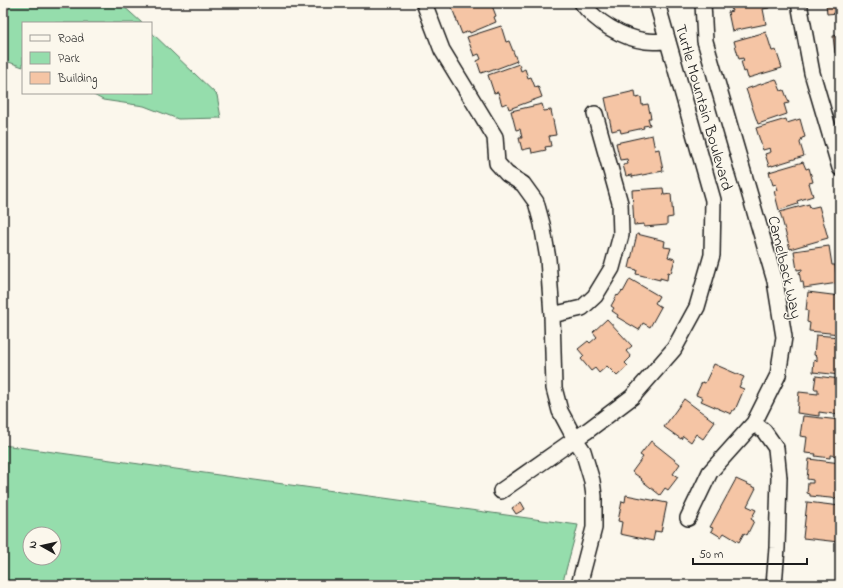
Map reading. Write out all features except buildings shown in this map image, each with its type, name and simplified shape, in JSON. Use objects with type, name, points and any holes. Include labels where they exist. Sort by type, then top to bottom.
[{"type":"street","points":[[424,3],[442,50],[495,137],[497,163],[507,174],[522,184],[536,202],[542,224],[548,258],[552,315],[554,388],[560,411],[583,451],[588,466],[594,496],[594,528],[579,585]]},
{"type":"street","points":[[582,3],[589,12],[614,31],[645,41],[668,41]]},
{"type":"street","name":"Turtle Mountain Boulevard","points":[[501,491],[632,398],[674,350],[697,307],[712,254],[713,200],[657,3]]},
{"type":"street","name":"Camelback Way","points":[[688,518],[710,472],[754,423],[778,375],[784,337],[775,281],[705,41],[703,3]]},
{"type":"street","points":[[799,3],[812,73],[840,168]]},
{"type":"street","points":[[552,315],[582,308],[595,296],[612,268],[621,234],[620,202],[595,114]]},
{"type":"street","points":[[754,423],[764,431],[776,448],[779,478],[777,548],[774,585]]},
{"type":"green space","points":[[3,3],[120,3],[141,22],[22,22],[22,67],[3,60]]},
{"type":"green space","points":[[152,33],[217,95],[221,118],[178,119],[144,106],[103,100],[92,94],[152,94]]},
{"type":"green space","points":[[3,445],[578,525],[562,585],[3,585]]}]
